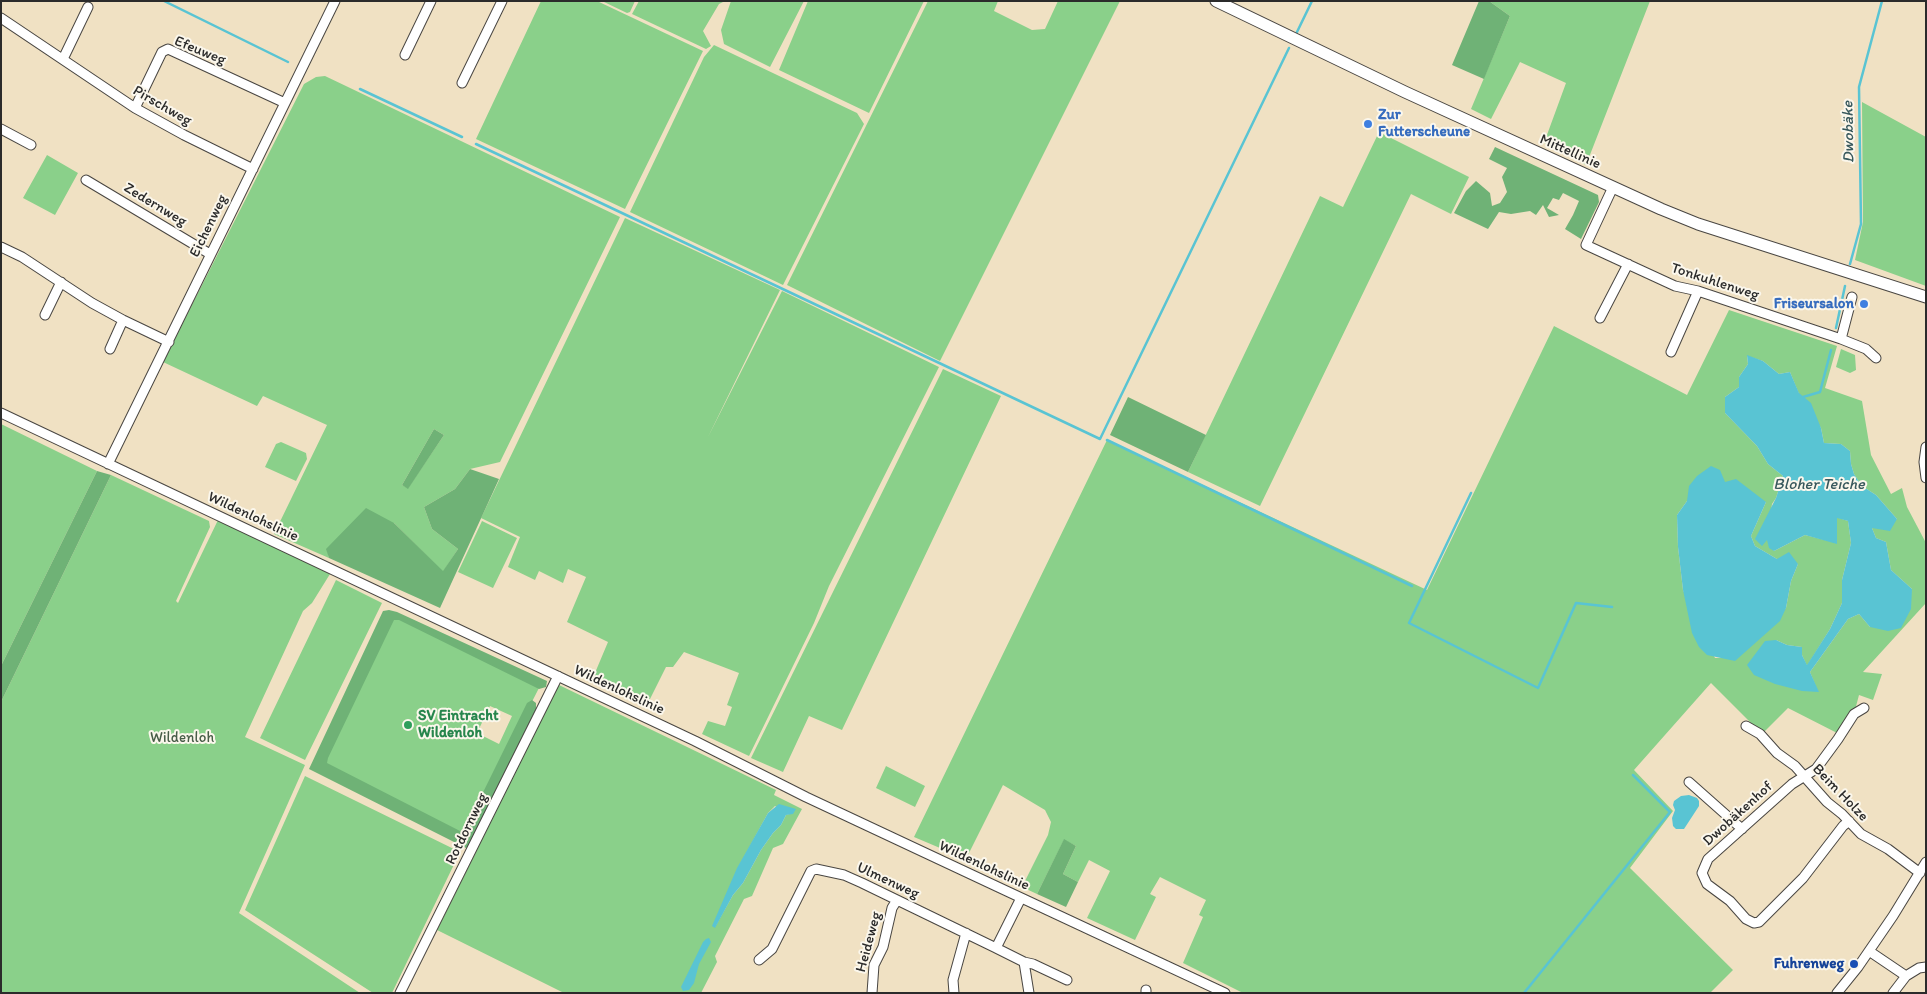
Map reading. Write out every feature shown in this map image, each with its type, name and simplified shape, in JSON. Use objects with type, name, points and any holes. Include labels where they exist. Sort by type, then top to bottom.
[{"type":"street","name":"Eichenweg","points":[[108,464],[335,1]]},
{"type":"street","points":[[405,55],[431,1]]},
{"type":"street","points":[[462,83],[502,1]]},
{"type":"street","name":"Mittellinie","points":[[1216,1],[1432,105],[1698,224],[1926,297]]},
{"type":"street","points":[[63,59],[88,7]]},
{"type":"street","name":"Pirschweg","points":[[1,18],[135,108],[252,169]]},
{"type":"street","name":"Efeuweg","points":[[135,108],[162,52],[168,49],[285,103]]},
{"type":"street","points":[[1,129],[31,145]]},
{"type":"street","name":"Zedernweg","points":[[86,180],[210,254]]},
{"type":"street","name":"Tonkuhlenweg","points":[[1612,187],[1586,245],[1676,286],[1698,291],[1841,339],[1866,349],[1876,358]]},
{"type":"street","points":[[1,247],[22,257],[92,303],[169,342]]},
{"type":"street","points":[[1600,318],[1628,264]]},
{"type":"street","points":[[45,315],[61,282]]},
{"type":"street","points":[[1671,352],[1698,291]]},
{"type":"street","points":[[1841,339],[1852,297]]},
{"type":"street","points":[[110,348],[123,320]]},
{"type":"street","name":"Wildenlohslinie","points":[[1,413],[558,676],[1021,898],[1225,993]]},
{"type":"street","points":[[1926,447],[1924,462],[1926,478]]},
{"type":"street","name":"Rotdornweg","points":[[400,993],[558,676]]},
{"type":"street","name":"Dwobäkenhof","points":[[1849,821],[1843,826],[1803,878],[1762,921],[1757,923],[1746,919],[1730,901],[1707,884],[1702,873],[1708,859],[1792,784],[1816,769],[1854,714],[1864,708]]},
{"type":"street","name":"Beim Holze","points":[[1746,726],[1760,734],[1804,776],[1826,802],[1861,834],[1888,849],[1920,873]]},
{"type":"street","points":[[1689,782],[1742,828]]},
{"type":"street","points":[[1837,993],[1869,951],[1926,862]]},
{"type":"street","name":"Ulmenweg","points":[[759,960],[772,949],[811,871],[816,869],[844,875],[1024,962],[1033,964],[1068,980]]},
{"type":"street","points":[[996,948],[1021,898]]},
{"type":"street","name":"Heideweg","points":[[872,993],[874,965],[883,947],[892,908],[897,900]]},
{"type":"street","points":[[954,993],[953,980],[966,933]]},
{"type":"street","points":[[1869,951],[1906,976]]},
{"type":"street","points":[[1024,962],[1028,993]]},
{"type":"street","points":[[1893,993],[1906,976],[1919,968],[1926,967]]},
{"type":"green space","points":[[541,1],[597,1],[703,51],[625,209],[476,139]]},
{"type":"green space","points":[[602,1],[635,1],[630,12],[627,13]]},
{"type":"green space","points":[[639,1],[725,1],[719,4],[703,31],[711,46],[706,49],[632,14]]},
{"type":"green space","points":[[731,1],[804,1],[770,67],[724,44],[721,30]]},
{"type":"green space","points":[[808,1],[924,1],[869,113],[779,70]]},
{"type":"green space","points":[[928,1],[998,1],[994,11],[1032,30],[1045,29],[1058,1],[1120,1],[940,361],[787,285]]},
{"type":"green space","points":[[1479,1],[1489,1],[1510,16],[1484,79],[1452,65]]},
{"type":"green space","points":[[1489,1],[1650,1],[1586,165],[1544,143],[1566,83],[1520,62],[1491,119],[1471,109],[1510,16]]},
{"type":"green space","points":[[714,45],[857,113],[864,124],[783,285],[630,212],[704,57]]},
{"type":"green space","points":[[325,76],[620,217],[500,462],[470,469],[455,489],[424,507],[432,529],[458,549],[443,572],[394,523],[327,549],[329,558],[274,534],[327,425],[263,396],[257,406],[163,362],[304,84],[316,77]],"holes":[[[434,429],[444,435],[408,488],[402,485]]]},
{"type":"green space","points":[[1862,102],[1926,137],[1926,286],[1855,260],[1863,222]]},
{"type":"green space","points":[[1379,132],[1469,177],[1451,214],[1411,194],[1260,506],[1188,472],[1320,196],[1343,207]]},
{"type":"green space","points":[[1495,147],[1598,195],[1599,202],[1581,239],[1565,229],[1579,201],[1563,193],[1559,200],[1553,198],[1547,208],[1559,215],[1549,217],[1543,205],[1536,215],[1530,211],[1511,214],[1499,212],[1488,229],[1454,213],[1466,191],[1476,181],[1490,193],[1492,206],[1500,203],[1507,192],[1502,177],[1507,168],[1489,159]]},
{"type":"green space","points":[[47,155],[78,173],[55,215],[23,198]]},
{"type":"green space","points":[[625,218],[780,290],[708,437],[782,291],[939,367],[829,586],[814,623],[749,756],[702,734],[708,721],[725,726],[732,707],[727,705],[739,673],[684,652],[673,667],[666,667],[646,707],[592,680],[608,642],[567,622],[586,577],[568,569],[563,583],[539,571],[535,580],[508,567],[520,537],[481,518]]},
{"type":"green space","points":[[1729,310],[1837,346],[1825,388],[1862,401],[1871,455],[1891,494],[1902,488],[1907,507],[1926,543],[1926,603],[1863,672],[1882,674],[1873,700],[1859,695],[1854,714],[1841,735],[1788,708],[1762,734],[1711,683],[1634,770],[1673,811],[1630,868],[1733,970],[1710,993],[1243,993],[1183,963],[1203,917],[1199,915],[1206,900],[1160,877],[1150,894],[1156,897],[1135,940],[1087,918],[1110,871],[1089,860],[1078,882],[1063,874],[1076,846],[1064,840],[1037,894],[1022,887],[1048,835],[1051,822],[1045,810],[1003,785],[966,859],[914,837],[1107,440],[1427,590],[1554,326],[1687,395]],"holes":[[[1747,356],[1763,361],[1779,374],[1790,372],[1799,394],[1821,428],[1824,443],[1841,444],[1850,451],[1854,474],[1862,486],[1876,495],[1897,519],[1872,528],[1876,538],[1886,542],[1891,570],[1912,589],[1870,627],[1859,614],[1848,619],[1810,672],[1818,692],[1776,640],[1787,645],[1802,647],[1802,655],[1807,666],[1830,629],[1842,603],[1842,580],[1851,543],[1848,521],[1836,517],[1837,543],[1805,535],[1774,551],[1767,539],[1772,504],[1776,498],[1783,476],[1768,464],[1757,446],[1725,413],[1725,397],[1739,387],[1739,377],[1748,364]],[[1687,501],[1766,502],[1751,536],[1755,546],[1777,559],[1798,564],[1791,581],[1786,608],[1727,658],[1715,658],[1683,590],[1678,547],[1677,515]]]},
{"type":"green space","points":[[1841,349],[1855,355],[1856,370],[1850,373],[1836,367]]},
{"type":"green space","points":[[943,369],[1001,396],[842,730],[809,716],[783,772],[751,758]]},
{"type":"green space","points":[[1128,397],[1206,435],[1188,472],[1110,435]]},
{"type":"green space","points":[[1,424],[97,471],[1,666]]},
{"type":"green space","points":[[434,429],[444,435],[408,489],[402,485]]},
{"type":"green space","points":[[281,442],[306,453],[307,459],[296,481],[265,467],[276,444]]},
{"type":"green space","points":[[470,469],[499,479],[440,608],[329,558],[326,549],[366,508],[394,523],[443,571],[458,549],[432,529],[424,507],[455,489]]},
{"type":"green space","points":[[97,471],[111,475],[1,702],[1,666]]},
{"type":"green space","name":"Wildenloh","points":[[111,475],[209,521],[210,527],[176,601],[178,603],[218,520],[330,574],[312,603],[303,611],[245,737],[305,765],[239,913],[360,993],[1,993],[1,702]]},
{"type":"green space","points":[[482,521],[517,538],[493,588],[458,572]]},
{"type":"green space","points":[[336,580],[382,603],[305,760],[260,738]]},
{"type":"green space","points":[[389,610],[547,681],[546,687],[539,689],[399,620],[394,620],[327,763],[462,832],[527,703],[532,700],[536,703],[536,709],[469,846],[466,848],[309,769],[383,611]]},
{"type":"green space","name":"SV Eintracht Wildenloh","points":[[391,613],[540,686],[463,837],[316,764]],"holes":[[[490,706],[512,716],[499,744],[477,733]]]},
{"type":"green space","points":[[559,685],[776,790],[774,795],[802,809],[783,844],[773,848],[752,896],[744,899],[715,956],[717,962],[701,993],[564,993],[437,930]],"holes":[[[775,806],[789,814],[786,815],[781,825],[761,850],[715,927],[738,868],[768,813]]]},
{"type":"green space","points":[[886,766],[925,786],[915,807],[876,788]]},
{"type":"green space","points":[[305,776],[460,852],[392,993],[373,993],[245,910]]},
{"type":"green space","points":[[1064,839],[1076,846],[1063,874],[1078,882],[1066,907],[1037,894]]},
{"type":"water","name":"Bloher Teiche","points":[[1747,355],[1763,361],[1779,374],[1790,372],[1799,393],[1811,403],[1821,428],[1824,443],[1841,444],[1850,451],[1854,474],[1862,486],[1876,495],[1897,519],[1890,531],[1872,528],[1876,538],[1886,542],[1891,570],[1912,589],[1911,609],[1901,628],[1888,631],[1870,627],[1859,614],[1848,619],[1810,672],[1819,692],[1802,691],[1775,684],[1754,675],[1747,665],[1765,641],[1776,640],[1787,645],[1802,647],[1802,655],[1807,665],[1830,629],[1842,603],[1842,580],[1851,543],[1848,521],[1837,518],[1837,544],[1805,535],[1774,551],[1769,548],[1767,540],[1762,546],[1755,539],[1776,498],[1783,476],[1768,464],[1757,446],[1725,413],[1725,397],[1739,387],[1739,377],[1748,364]]},
{"type":"water","name":"Bloher Teiche","points":[[1711,466],[1720,470],[1725,482],[1736,479],[1766,502],[1751,536],[1755,546],[1777,559],[1789,552],[1798,564],[1791,581],[1786,608],[1780,621],[1735,661],[1707,655],[1699,647],[1692,633],[1683,590],[1678,547],[1677,515],[1687,501],[1689,486],[1697,476]]},
{"type":"water","points":[[1689,795],[1697,798],[1699,806],[1684,829],[1676,829],[1673,826],[1672,818],[1675,810],[1674,801],[1681,796]]},
{"type":"water","points":[[779,804],[796,809],[793,814],[786,815],[781,825],[761,850],[715,928],[712,926],[737,868],[768,813]]},
{"type":"water","points":[[709,938],[711,942],[699,964],[694,983],[689,990],[683,991],[681,987],[703,942]]},
{"type":"waterway","points":[[164,1],[288,62]]},
{"type":"waterway","points":[[1297,32],[1312,1]]},
{"type":"waterway","name":"Dwobäke","points":[[1850,264],[1861,224],[1859,87],[1882,1]]},
{"type":"waterway","points":[[476,144],[1100,439],[1289,48]]},
{"type":"waterway","points":[[360,89],[462,137]]},
{"type":"waterway","name":"Dwobäke","points":[[1836,328],[1845,286]]},
{"type":"waterway","name":"Dwobäke","points":[[1803,397],[1820,392],[1831,350]]},
{"type":"waterway","points":[[1107,440],[1412,586]]},
{"type":"waterway","points":[[1471,493],[1409,623],[1538,688],[1576,603],[1612,607]]},
{"type":"waterway","points":[[1524,993],[1670,812],[1633,775]]},
{"type":"place","name":"Zur Futterscheune","points":[[1368,124]]},
{"type":"place","name":"Friseursalon","points":[[1864,304]]},
{"type":"place","name":"SV Eintracht Wildenloh","points":[[408,725]]},
{"type":"place","name":"Fuhrenweg","points":[[1854,964]]}]
